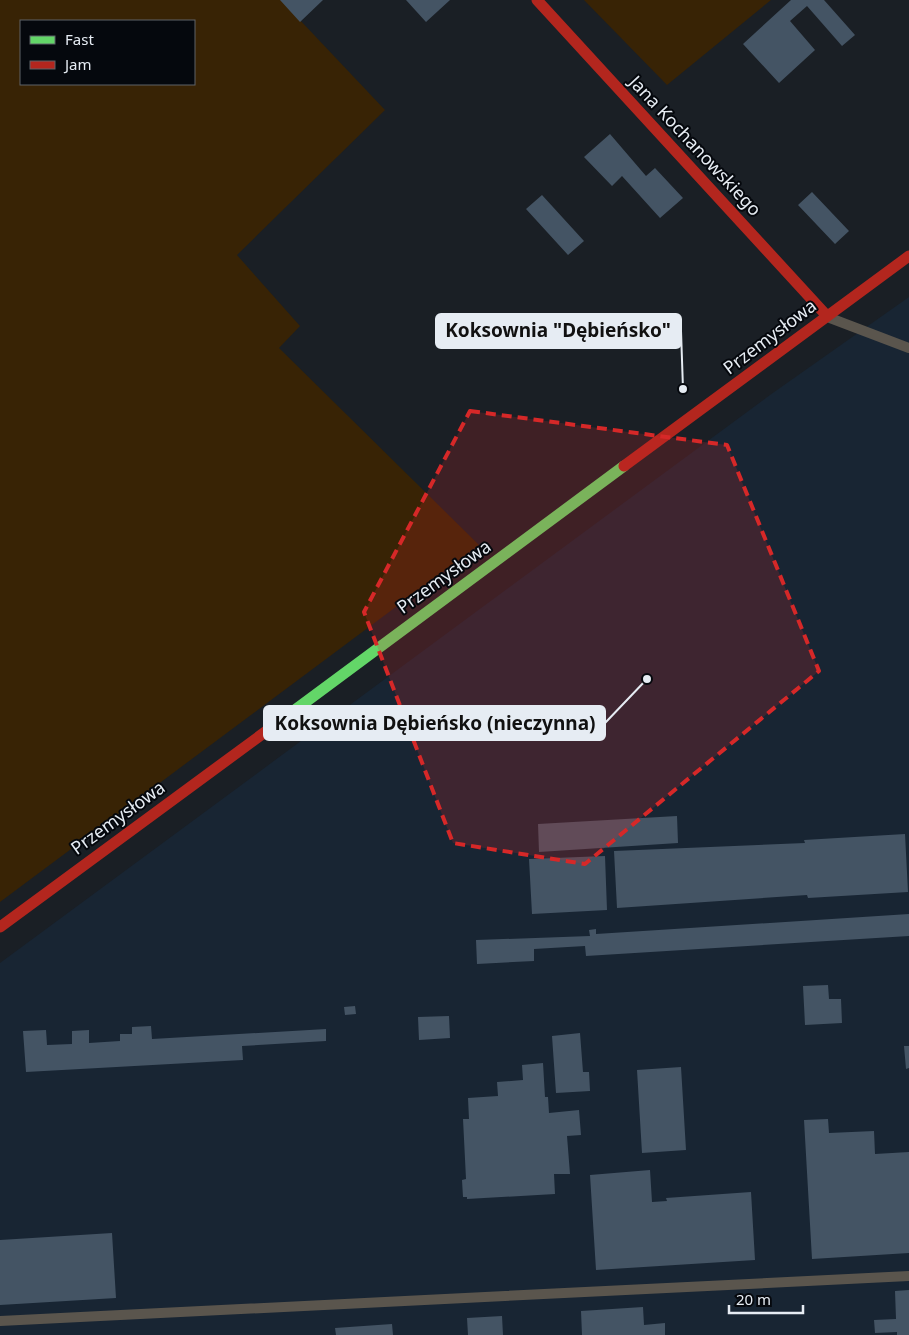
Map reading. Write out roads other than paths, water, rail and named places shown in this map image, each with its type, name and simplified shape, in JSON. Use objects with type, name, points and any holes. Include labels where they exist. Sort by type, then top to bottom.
[{"type":"street","name":"Jana Kochanowskiego","points":[[537,0],[827,316]]},
{"type":"street","name":"Przemysłowa","points":[[0,928],[909,256]]},
{"type":"lane","points":[[827,316],[909,348]]},
{"type":"lane","points":[[0,1321],[909,1276]]},
{"type":"place","name":"Koksownia \"Dębieńsko\"","points":[[683,389]]},
{"type":"place","name":"Koksownia Dębieńsko (nieczynna)","points":[[647,679]]}]
